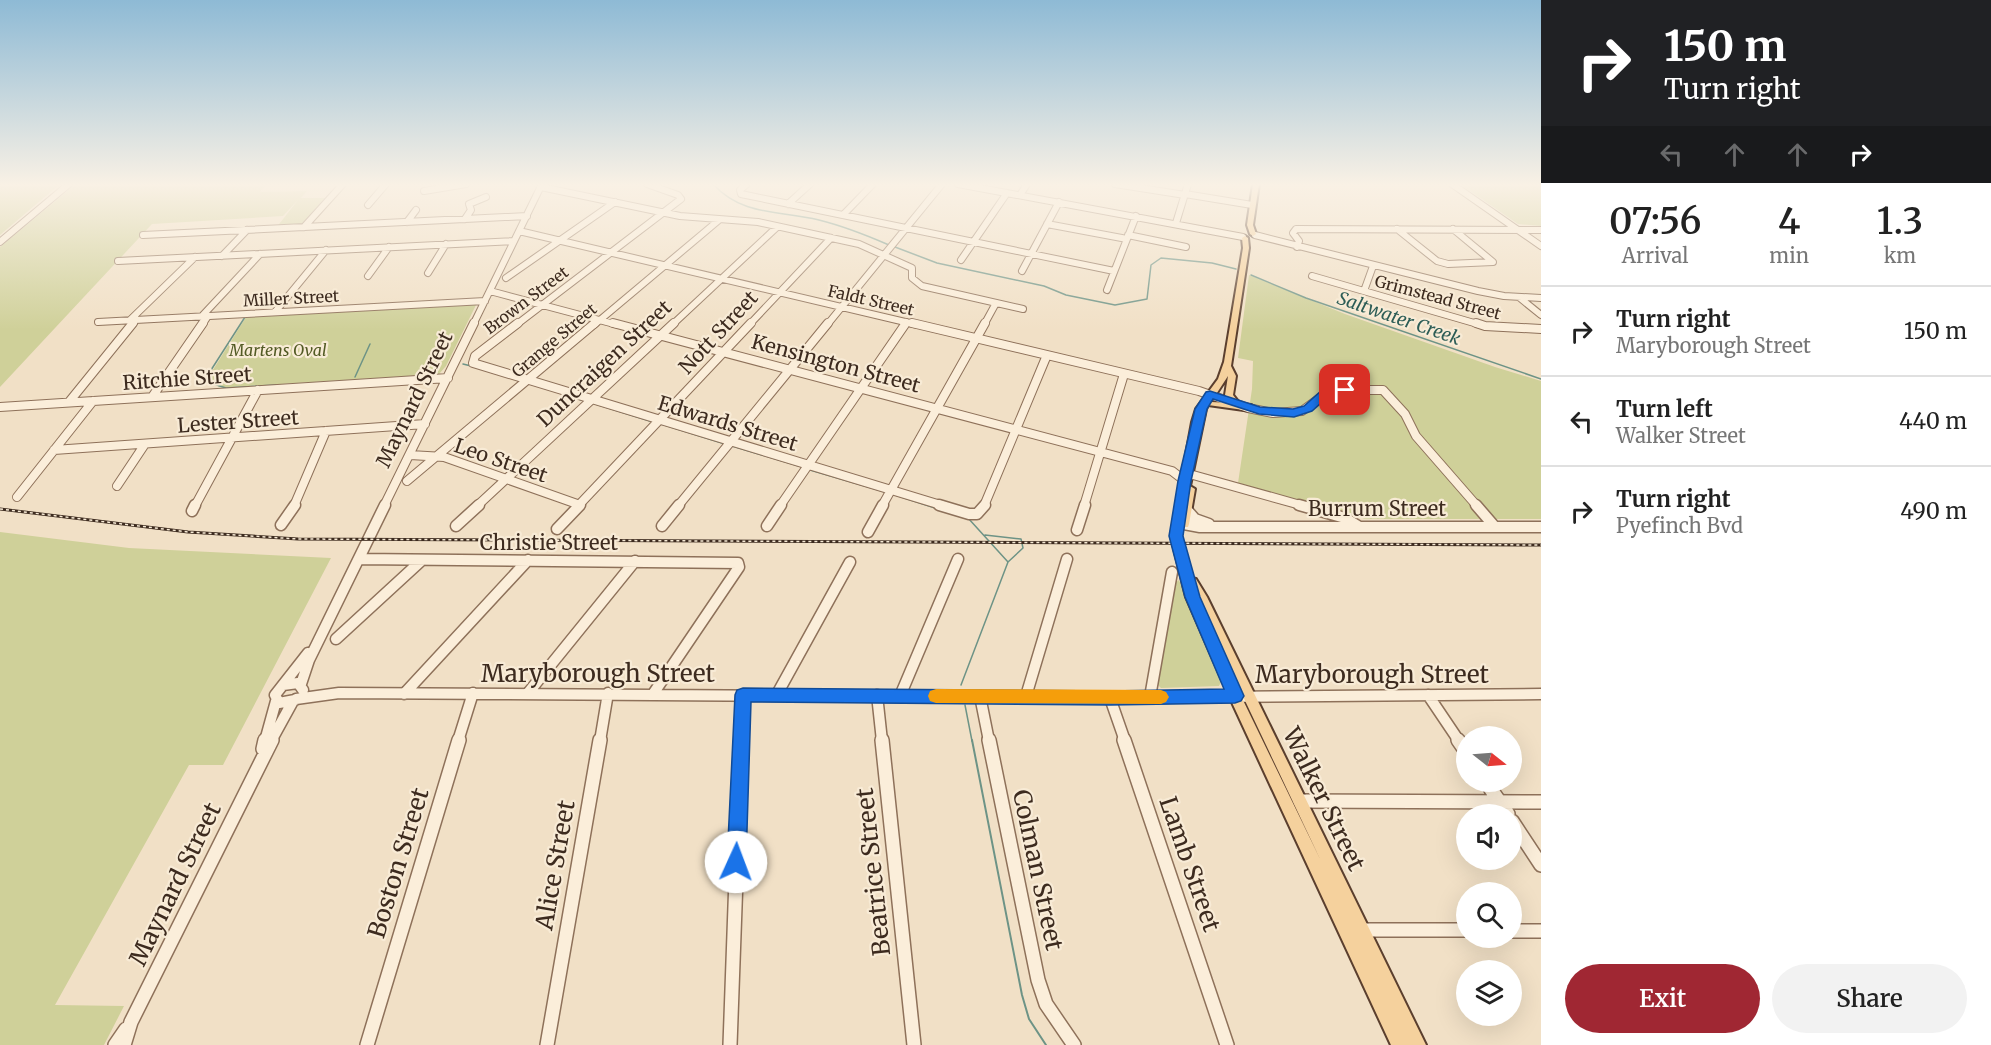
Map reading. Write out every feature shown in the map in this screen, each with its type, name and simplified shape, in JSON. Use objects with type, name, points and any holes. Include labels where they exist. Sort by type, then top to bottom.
[{"type":"main road","points":[[1246,233],[1244,236],[1254,237]]},
{"type":"main road","points":[[1253,233],[1254,237]]},
{"type":"main road","name":"Walker Street","points":[[1244,236],[1246,248],[1226,385],[1213,398],[1202,428],[1188,478],[1179,542],[1192,597],[1242,696],[1300,801],[1417,1045]]},
{"type":"main road","points":[[1246,248],[1254,237]]},
{"type":"main road","points":[[1228,365],[1232,376],[1229,395],[1236,403]]},
{"type":"main road","points":[[1213,398],[1251,408]]},
{"type":"main road","name":"Walker Street","points":[[1181,521],[1187,510],[1188,478]]},
{"type":"main road","name":"Walker Street","points":[[1242,696],[1400,1045]]},
{"type":"street","points":[[143,235],[190,233]]},
{"type":"street","points":[[222,256],[245,233]]},
{"type":"street","name":"Maynard Street","points":[[302,686],[303,674],[322,633],[518,233]]},
{"type":"street","name":"Faldt Street","points":[[527,233],[1124,374],[1278,413],[1294,413],[1308,409],[1322,396],[1334,391],[1383,390],[1405,414],[1416,436],[1495,527]]},
{"type":"street","points":[[506,278],[570,233]]},
{"type":"street","name":"Brown Street","points":[[472,360],[638,233]]},
{"type":"street","name":"Grange Street","points":[[407,482],[704,233]]},
{"type":"street","name":"Duncraigen Street","points":[[456,526],[771,233]]},
{"type":"street","points":[[805,233],[859,244],[885,255],[912,268],[912,278],[921,286],[1023,309]]},
{"type":"street","points":[[662,526],[903,233]]},
{"type":"street","points":[[930,233],[1114,271]]},
{"type":"street","points":[[961,260],[980,233]]},
{"type":"street","points":[[1022,271],[1042,233]]},
{"type":"street","points":[[1102,233],[1186,247]]},
{"type":"street","points":[[1107,290],[1130,233]]},
{"type":"street","points":[[1229,233],[1244,236]]},
{"type":"street","points":[[1293,233],[1299,241],[1297,247]]},
{"type":"street","points":[[1401,233],[1437,261],[1448,264],[1493,262],[1456,233]]},
{"type":"street","points":[[1521,233],[1541,246]]},
{"type":"street","points":[[1254,237],[1492,294],[1541,298]]},
{"type":"street","name":"Nott Street","points":[[557,529],[831,238]]},
{"type":"street","points":[[118,261],[514,241]]},
{"type":"street","points":[[428,273],[446,244]]},
{"type":"street","points":[[368,276],[389,247]]},
{"type":"street","points":[[275,312],[326,250]]},
{"type":"street","points":[[152,397],[205,316],[260,254]]},
{"type":"street","points":[[69,402],[132,320],[195,257]]},
{"type":"street","name":"Grimstead Street","points":[[1364,291],[1373,266]]},
{"type":"street","name":"Grimstead Street","points":[[1312,276],[1491,327],[1541,328]]},
{"type":"street","name":"Kensington Street","points":[[490,291],[1016,429],[1172,471],[1188,478]]},
{"type":"street","points":[[1520,298],[1541,315]]},
{"type":"street","name":"Miller Street","points":[[98,322],[485,301]]},
{"type":"street","points":[[868,532],[996,303]]},
{"type":"street","points":[[767,526],[906,323]]},
{"type":"street","points":[[1016,429],[1047,356]]},
{"type":"street","name":"Edwards Street","points":[[472,360],[474,363],[528,380],[809,465],[889,493],[969,514],[977,514],[983,509],[1016,429]]},
{"type":"street","points":[[1077,530],[1124,374]]},
{"type":"street","name":"Ritchie Street","points":[[0,407],[448,378]]},
{"type":"street","points":[[192,511],[258,390]]},
{"type":"street","points":[[17,497],[93,400]]},
{"type":"street","name":"Lester Street","points":[[54,450],[425,424]]},
{"type":"street","points":[[281,525],[298,500],[326,431]]},
{"type":"street","points":[[117,486],[145,444]]},
{"type":"street","name":"Leo Street","points":[[410,455],[437,456],[580,505]]},
{"type":"street","points":[[1188,478],[1197,482],[1210,481],[1345,518],[1358,526]]},
{"type":"street","points":[[1187,510],[1195,519],[1213,525]]},
{"type":"street","name":"Burrum Street","points":[[1181,521],[1197,527],[1213,525],[1541,527]]},
{"type":"street","points":[[900,696],[958,559]]},
{"type":"street","points":[[1026,696],[1067,559]]},
{"type":"street","name":"Christie Street","points":[[359,560],[738,563],[739,567],[653,694]]},
{"type":"street","points":[[336,639],[422,560]]},
{"type":"street","points":[[404,694],[528,560]]},
{"type":"street","points":[[528,693],[635,561]]},
{"type":"street","points":[[776,696],[850,562]]},
{"type":"street","points":[[1150,697],[1172,572]]},
{"type":"street","name":"Maynard Street","points":[[283,686],[322,633]]},
{"type":"street","points":[[294,682],[302,686],[302,693],[295,700],[283,704],[276,701],[276,692],[283,686],[294,682]]},
{"type":"street","name":"Maryborough Street","points":[[302,686],[339,693],[404,694],[608,693],[1110,698],[1541,694]]},
{"type":"street","name":"Maryborough Street","points":[[295,700],[339,693]]},
{"type":"street","name":"Boston Street","points":[[367,1045],[473,693]]},
{"type":"street","name":"Alice Street","points":[[547,1045],[608,693]]},
{"type":"street","points":[[730,1045],[743,695]]},
{"type":"street","name":"Beatrice Street","points":[[877,695],[914,1045]]},
{"type":"street","points":[[1428,695],[1456,737]]},
{"type":"street","name":"Colman Street","points":[[980,696],[1040,986],[1051,1012],[1074,1045]]},
{"type":"street","name":"Lamb Street","points":[[1110,698],[1227,1045]]},
{"type":"street","name":"Maynard Street","points":[[115,1045],[131,1022],[258,765],[295,700]]},
{"type":"street","name":"Maynard Street","points":[[258,765],[276,701]]},
{"type":"street","points":[[1493,792],[1500,802]]},
{"type":"street","points":[[1300,801],[1541,802]]},
{"type":"street","points":[[1522,836],[1541,865]]},
{"type":"street","points":[[1362,930],[1456,930]]},
{"type":"street","points":[[1522,931],[1541,931]]},
{"type":"street","name":"Maynard Street","points":[[124,1045],[131,1022]]},
{"type":"green space","points":[[17,233],[144,233],[0,387],[0,247]]},
{"type":"green space","points":[[1249,275],[1345,314],[1541,381],[1541,519],[1366,519],[1238,483],[1252,389],[1253,361],[1238,358]]},
{"type":"green space","name":"Martens Oval","points":[[476,305],[446,366],[439,374],[233,387],[220,387],[206,381],[246,317]]},
{"type":"green space","points":[[0,532],[129,548],[331,558],[223,765],[189,765],[55,1005],[124,1006],[104,1045],[0,1045]]},
{"type":"green space","points":[[1179,580],[1221,682],[1219,686],[1161,688],[1158,685],[1175,583]]},
{"type":"waterway","name":"Saltwater Creek","points":[[858,233],[889,245]]},
{"type":"waterway","name":"Saltwater Creek","points":[[895,247],[937,263],[1044,286],[1066,295],[1115,305],[1147,299],[1151,265],[1161,258],[1212,263],[1236,269]]},
{"type":"waterway","name":"Saltwater Creek","points":[[1251,275],[1306,298],[1541,379]]},
{"type":"waterway","points":[[245,317],[204,381],[226,388],[276,385]]},
{"type":"waterway","points":[[355,377],[370,344]]},
{"type":"waterway","points":[[463,364],[471,366]]},
{"type":"waterway","points":[[565,395],[585,401]]},
{"type":"waterway","points":[[592,403],[653,422]]},
{"type":"waterway","points":[[661,424],[725,444]]},
{"type":"waterway","points":[[732,446],[802,467]]},
{"type":"waterway","points":[[810,470],[885,492]]},
{"type":"waterway","points":[[892,494],[935,508]]},
{"type":"waterway","points":[[968,518],[1008,562]]},
{"type":"waterway","points":[[985,535],[1021,539],[1023,548],[1008,562]]},
{"type":"waterway","points":[[961,685],[1008,562]]},
{"type":"waterway","points":[[965,705],[972,741]]},
{"type":"waterway","points":[[972,740],[1022,995],[1029,1019],[1046,1045]]},
{"type":"railway","points":[[0,509],[188,532],[298,539],[1541,545]]},
{"type":"slow traffic","points":[[936,696],[1161,697]]},
{"type":"route","points":[[736,862],[743,695],[1110,698],[1235,696],[1192,597],[1176,536],[1201,409],[1210,394],[1259,410],[1282,414],[1294,413],[1308,409],[1325,394],[1345,390]]}]
